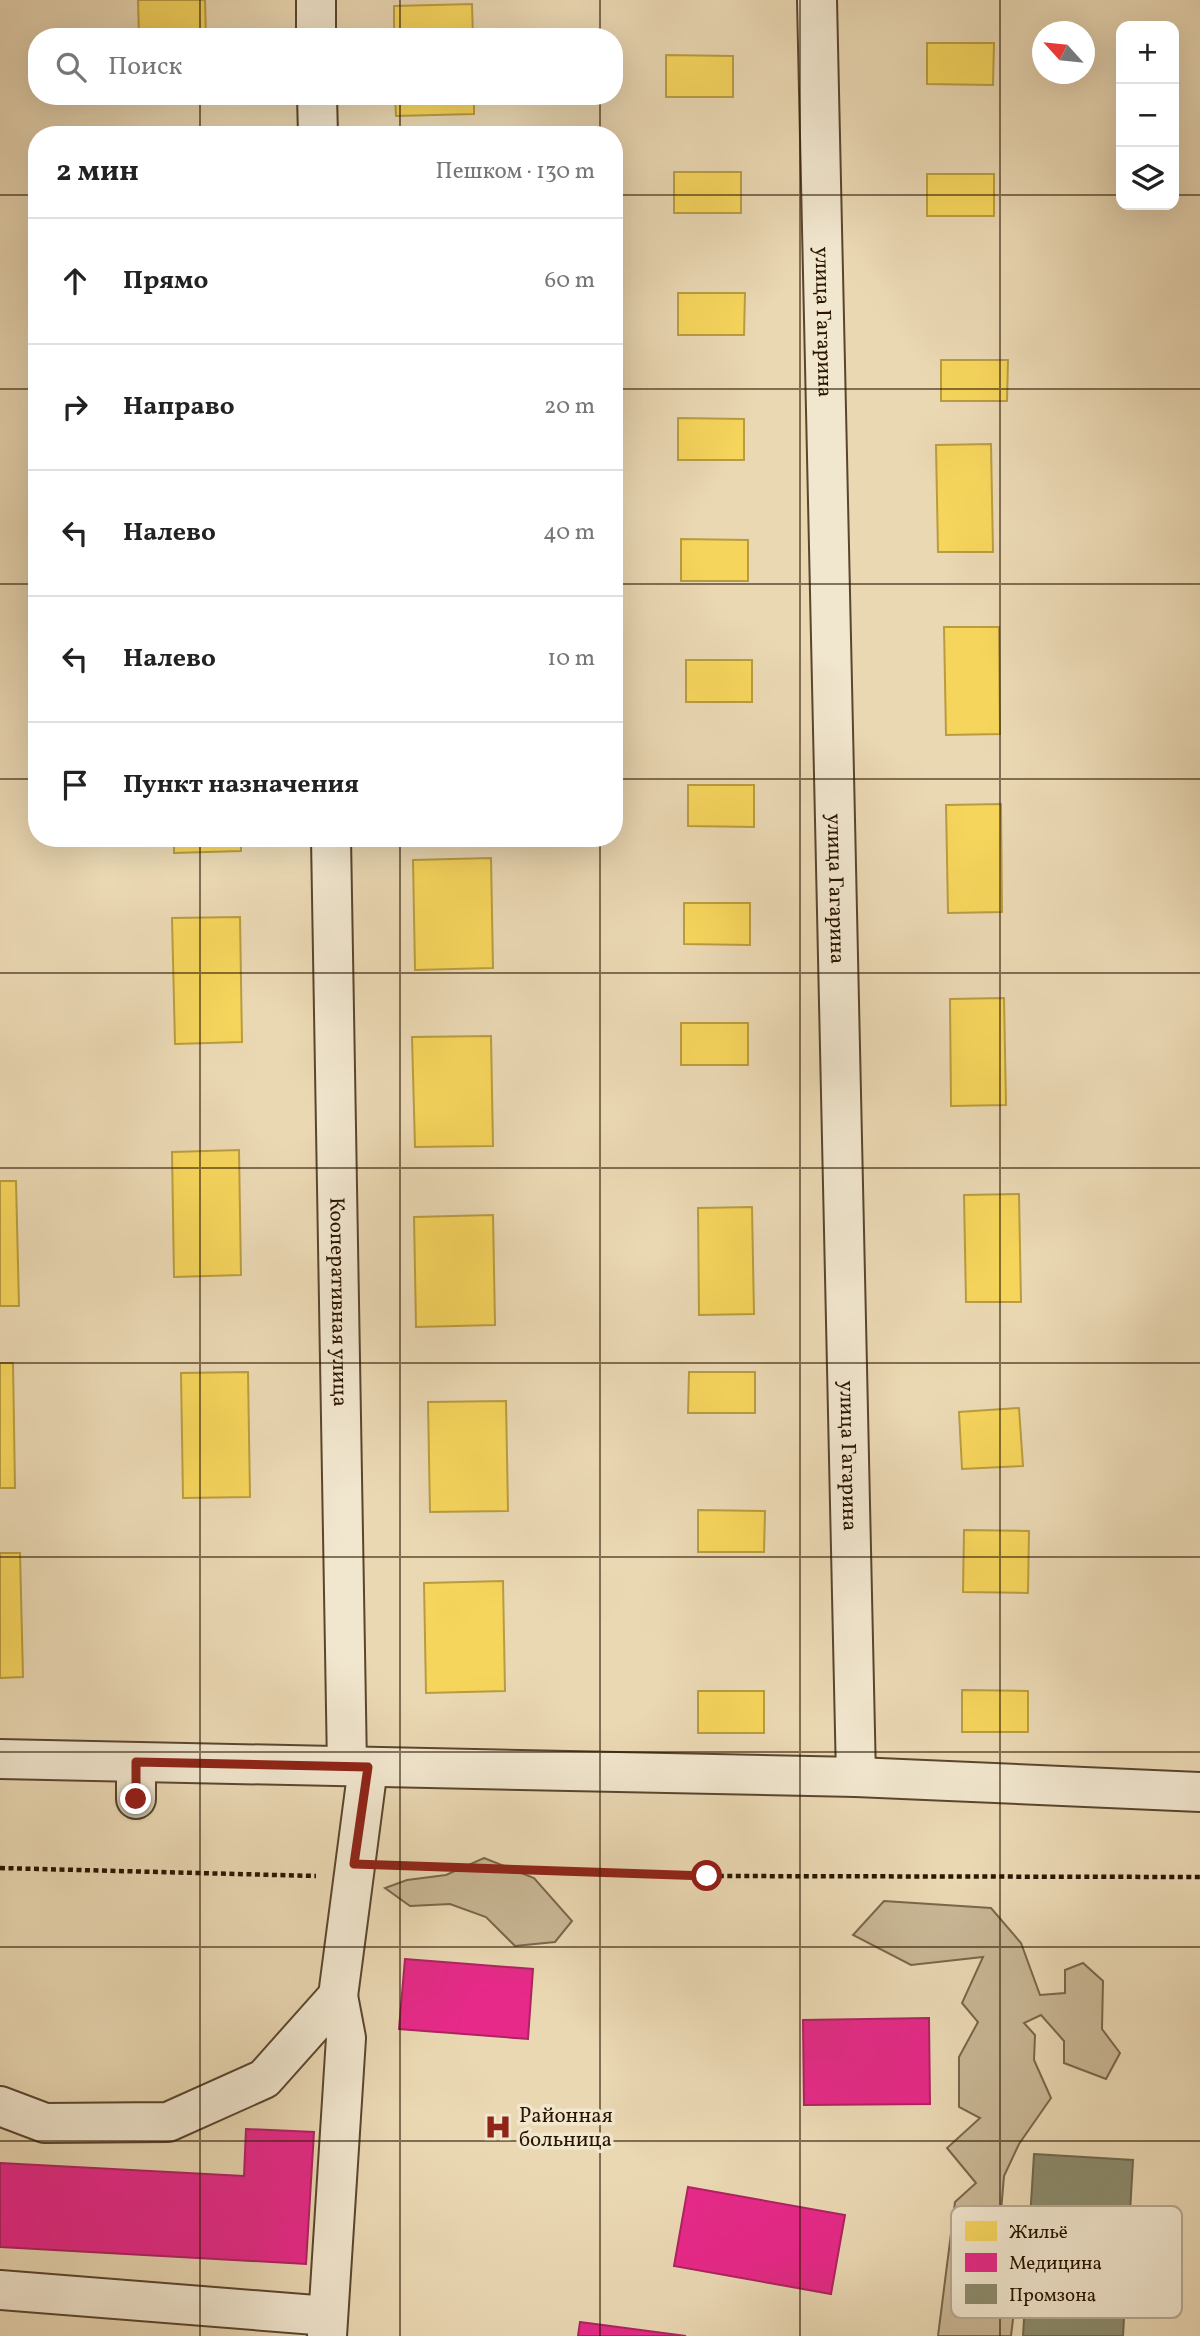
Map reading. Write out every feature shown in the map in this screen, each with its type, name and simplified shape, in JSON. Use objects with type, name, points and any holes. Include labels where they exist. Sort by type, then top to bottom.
[{"type":"street","points":[[316,0],[316,28]]},
{"type":"street","name":"улица Гагарина","points":[[817,0],[856,1777]]},
{"type":"street","points":[[317,105],[318,126]]},
{"type":"street","name":"Кооперативная улица","points":[[327,2326],[345,2038],[338,1996],[354,1864],[358,1767],[331,847]]},
{"type":"street","points":[[0,1759],[856,1777],[1200,1792]]},
{"type":"street","points":[[136,1762],[136,1799]]},
{"type":"street","points":[[0,2106],[45,2123],[169,2122],[264,2079],[338,1996]]},
{"type":"street","points":[[3,2297],[327,2326]]},
{"type":"path","points":[[0,1868],[318,1876],[354,1864],[707,1876],[1200,1877]]},
{"type":"shaded area","points":[[484,1858],[534,1878],[572,1921],[555,1942],[515,1946],[486,1917],[450,1904],[410,1906],[385,1888],[407,1880],[446,1875]]},
{"type":"shaded area","points":[[884,1901],[991,1908],[1021,1943],[1040,1995],[1065,1993],[1065,1970],[1083,1963],[1103,1981],[1102,2029],[1120,2053],[1106,2079],[1064,2063],[1064,2041],[1041,2015],[1024,2023],[1035,2035],[1034,2060],[1051,2098],[1019,2144],[1004,2176],[1001,2206],[954,2206],[955,2202],[976,2183],[947,2148],[980,2118],[959,2107],[959,2057],[978,2022],[962,2003],[983,1957],[911,1965],[853,1935]]},
{"type":"shaded area","points":[[951,2234],[951,2318],[1013,2318],[1011,2336],[938,2336]]},
{"type":"building: Жильё","points":[[138,0],[205,0],[206,28],[139,28]]},
{"type":"building: Жильё","points":[[472,4],[473,28],[394,28],[394,6]]},
{"type":"building: Жильё","points":[[927,43],[994,43],[993,85],[927,84]]},
{"type":"building: Жильё","points":[[666,55],[733,56],[733,97],[666,97]]},
{"type":"building: Жильё","points":[[395,105],[474,105],[474,114],[396,116]]},
{"type":"building: Жильё","points":[[674,172],[741,172],[741,213],[674,213]]},
{"type":"building: Жильё","points":[[927,174],[994,174],[994,216],[927,216]]},
{"type":"building: Жильё","points":[[678,293],[745,293],[744,335],[678,335]]},
{"type":"building: Жильё","points":[[941,360],[1008,360],[1007,401],[941,401]]},
{"type":"building: Жильё","points":[[678,418],[744,419],[744,460],[678,460]]},
{"type":"building: Жильё","points":[[991,444],[993,552],[938,552],[936,445]]},
{"type":"building: Жильё","points":[[681,539],[748,540],[748,581],[681,581]]},
{"type":"building: Жильё","points":[[944,627],[999,627],[1000,734],[946,735]]},
{"type":"building: Жильё","points":[[686,660],[752,660],[752,702],[686,702]]},
{"type":"building: Жильё","points":[[688,785],[754,785],[754,827],[688,826]]},
{"type":"building: Жильё","points":[[1001,804],[1002,912],[948,913],[946,805]]},
{"type":"building: Жильё","points":[[174,847],[241,847],[241,851],[174,853]]},
{"type":"building: Жильё","points":[[491,858],[493,968],[415,970],[413,860]]},
{"type":"building: Жильё","points":[[684,903],[750,903],[750,945],[684,944]]},
{"type":"building: Жильё","points":[[240,917],[242,1042],[175,1044],[172,918]]},
{"type":"building: Жильё","points":[[1004,998],[1006,1105],[951,1106],[950,999]]},
{"type":"building: Жильё","points":[[681,1023],[748,1023],[748,1065],[681,1065]]},
{"type":"building: Жильё","points":[[491,1036],[493,1146],[415,1147],[412,1037]]},
{"type":"building: Жильё","points":[[239,1150],[241,1275],[174,1277],[172,1152]]},
{"type":"building: Жильё","points":[[0,1181],[16,1181],[19,1306],[0,1306]]},
{"type":"building: Жильё","points":[[1019,1194],[1021,1302],[966,1302],[964,1195]]},
{"type":"building: Жильё","points":[[752,1207],[754,1314],[699,1315],[698,1208]]},
{"type":"building: Жильё","points":[[493,1215],[495,1325],[416,1327],[414,1217]]},
{"type":"building: Жильё","points":[[0,1363],[13,1363],[15,1488],[0,1488]]},
{"type":"building: Жильё","points":[[248,1372],[250,1497],[183,1498],[181,1373]]},
{"type":"building: Жильё","points":[[689,1372],[755,1372],[755,1413],[688,1413]]},
{"type":"building: Жильё","points":[[506,1401],[508,1511],[430,1512],[428,1402]]},
{"type":"building: Жильё","points":[[1019,1408],[1023,1466],[962,1469],[959,1412]]},
{"type":"building: Жильё","points":[[698,1510],[765,1511],[764,1552],[698,1552]]},
{"type":"building: Жильё","points":[[964,1530],[1029,1531],[1028,1593],[963,1592]]},
{"type":"building: Жильё","points":[[0,1553],[20,1553],[23,1677],[0,1678]]},
{"type":"building: Жильё","points":[[503,1581],[505,1691],[426,1693],[424,1583]]},
{"type":"building: Жильё","points":[[962,1690],[1028,1691],[1028,1732],[962,1732]]},
{"type":"building: Жильё","points":[[698,1691],[764,1691],[764,1733],[698,1733]]},
{"type":"building: Медицина","points":[[405,1959],[533,1969],[528,2039],[399,2029]]},
{"type":"building: Медицина","points":[[929,2018],[930,2104],[804,2105],[803,2020]]},
{"type":"building: Медицина","points":[[246,2129],[314,2132],[306,2264],[0,2247],[0,2163],[244,2176]]},
{"type":"building: Медицина","points":[[688,2187],[845,2215],[831,2294],[674,2266]]},
{"type":"building: Медицина","points":[[580,2322],[686,2336],[578,2336]]},
{"type":"building: Промзона","points":[[1034,2154],[1133,2160],[1130,2206],[1031,2206]]},
{"type":"building: Промзона","points":[[1024,2318],[1124,2318],[1123,2336],[1023,2336]]},
{"type":"place","name":"Районная больница","points":[[498,2127]]},
{"type":"route","points":[[136,1799],[136,1762],[368,1767],[354,1864],[707,1876]]}]
